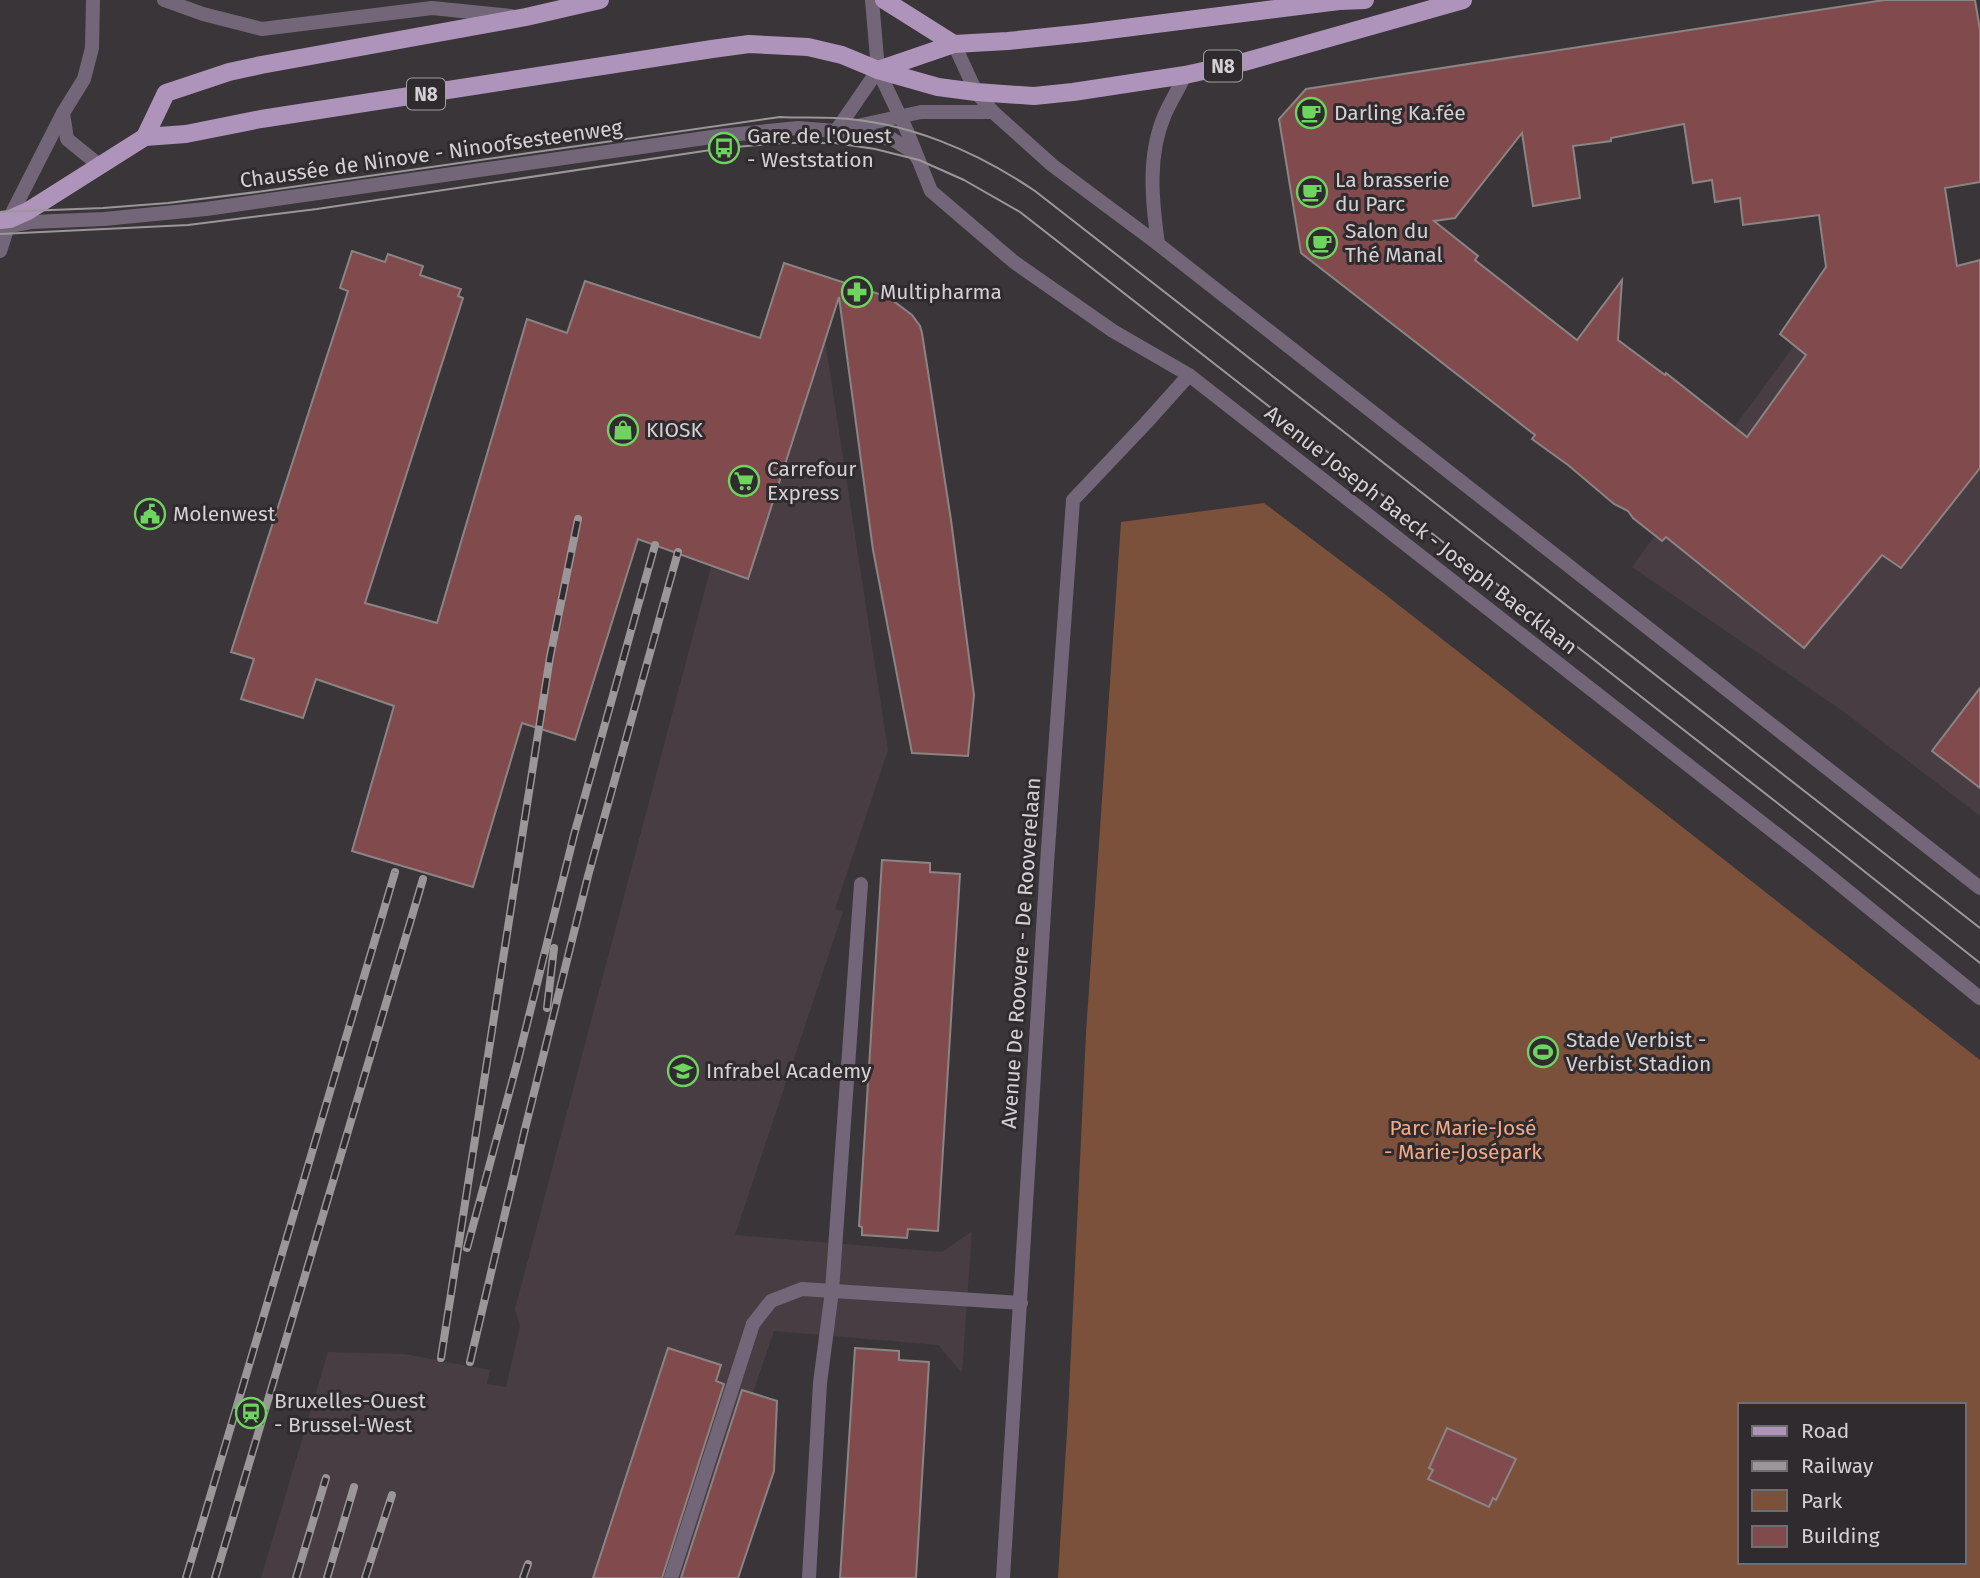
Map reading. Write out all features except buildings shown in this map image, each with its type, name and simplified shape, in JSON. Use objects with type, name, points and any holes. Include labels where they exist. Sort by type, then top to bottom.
[{"type":"main road","points":[[145,136],[166,93],[218,75],[526,18],[600,0]]},
{"type":"main road","points":[[884,0],[954,44]]},
{"type":"main road","points":[[878,69],[954,44],[1076,34],[1365,0]]},
{"type":"main road","name":"N8","points":[[4,224],[145,136],[186,134],[261,119],[749,44],[808,47],[842,55],[938,87],[1034,96],[1073,92],[1185,75],[1244,62],[1463,0]]},
{"type":"street","points":[[0,251],[4,224],[84,79],[92,48],[93,0]]},
{"type":"street","points":[[164,0],[203,14],[262,29],[432,8],[526,18]]},
{"type":"street","name":"Avenue Joseph Baeck - Joseph Baecklaan","points":[[872,0],[878,69],[931,191],[1014,262],[1113,331],[1189,375],[1800,852],[1980,999]]},
{"type":"street","points":[[954,44],[976,92],[993,112],[1052,165],[1158,244],[1980,888]]},
{"type":"street","points":[[836,131],[878,69]]},
{"type":"street","points":[[1158,244],[1152,198],[1154,153],[1164,116],[1185,75]]},
{"type":"street","name":"Chaussée de Ninove - Ninoofsesteenweg","points":[[836,131],[921,112],[993,112]]},
{"type":"street","points":[[63,113],[67,139],[99,165]]},
{"type":"street","name":"Chaussée de Ninove - Ninoofsesteenweg","points":[[4,224],[104,219],[206,209],[748,132],[798,128],[892,139],[913,152],[919,160]]},
{"type":"street","name":"Avenue De Roovere - De Rooverelaan","points":[[1003,1578],[1047,863],[1073,500],[1189,375]]},
{"type":"street","points":[[809,1578],[820,1383],[832,1291],[861,884]]},
{"type":"street","points":[[671,1578],[752,1324],[771,1301],[802,1289],[1021,1303]]},
{"type":"shaded area","points":[[1980,272],[1980,816],[1840,709],[1632,567],[1820,310]]},
{"type":"shaded area","name":"Infrabel Academy","points":[[825,340],[888,750],[835,909],[843,912],[735,1235],[942,1252],[972,1231],[962,1373],[938,1345],[774,1331],[690,1578],[261,1578],[328,1352],[404,1354],[490,1370],[487,1384],[506,1387],[520,1326],[515,1309],[711,567],[748,579]]},
{"type":"green space","name":"Parc Marie-José - Marie-Josépark","points":[[1264,503],[1382,592],[1980,1060],[1980,1578],[1058,1578],[1086,1033],[1121,522]]},
{"type":"tram line","points":[[0,212],[168,203],[780,117],[861,120],[914,132],[939,141],[989,163],[1035,191],[1980,928]]},
{"type":"tram line","points":[[0,234],[188,225],[317,209],[724,148],[783,143],[835,143],[919,160],[964,180],[1020,212],[1980,963]]},
{"type":"railway","points":[[441,1358],[550,657],[578,519]]},
{"type":"railway","points":[[467,1248],[518,1060],[574,835],[655,545]]},
{"type":"railway","points":[[470,1362],[588,876],[678,552]]},
{"type":"railway","points":[[186,1578],[395,872]]},
{"type":"railway","points":[[215,1578],[423,879]]},
{"type":"railway","points":[[547,1008],[554,948]]},
{"type":"railway","points":[[296,1578],[326,1478]]},
{"type":"railway","points":[[327,1578],[354,1487]]},
{"type":"railway","points":[[365,1578],[392,1495]]},
{"type":"railway","points":[[523,1578],[528,1564]]},
{"type":"place","name":"Darling Ka.fée","points":[[1311,113]]},
{"type":"place","name":"Gare de l'Ouest - Weststation","points":[[724,148]]},
{"type":"place","name":"La brasserie du Parc","points":[[1312,192]]},
{"type":"place","name":"Salon du Thé Manal","points":[[1322,243]]},
{"type":"place","name":"Multipharma","points":[[857,292]]},
{"type":"place","name":"KIOSK","points":[[623,430]]},
{"type":"place","name":"Carrefour Express","points":[[744,481]]},
{"type":"place","name":"Molenwest","points":[[150,514]]},
{"type":"place","name":"Stade Verbist - Verbist Stadion","points":[[1543,1052]]},
{"type":"place","name":"Infrabel Academy","points":[[683,1071]]},
{"type":"place","name":"Bruxelles-Ouest - Brussel-West","points":[[251,1413]]}]
